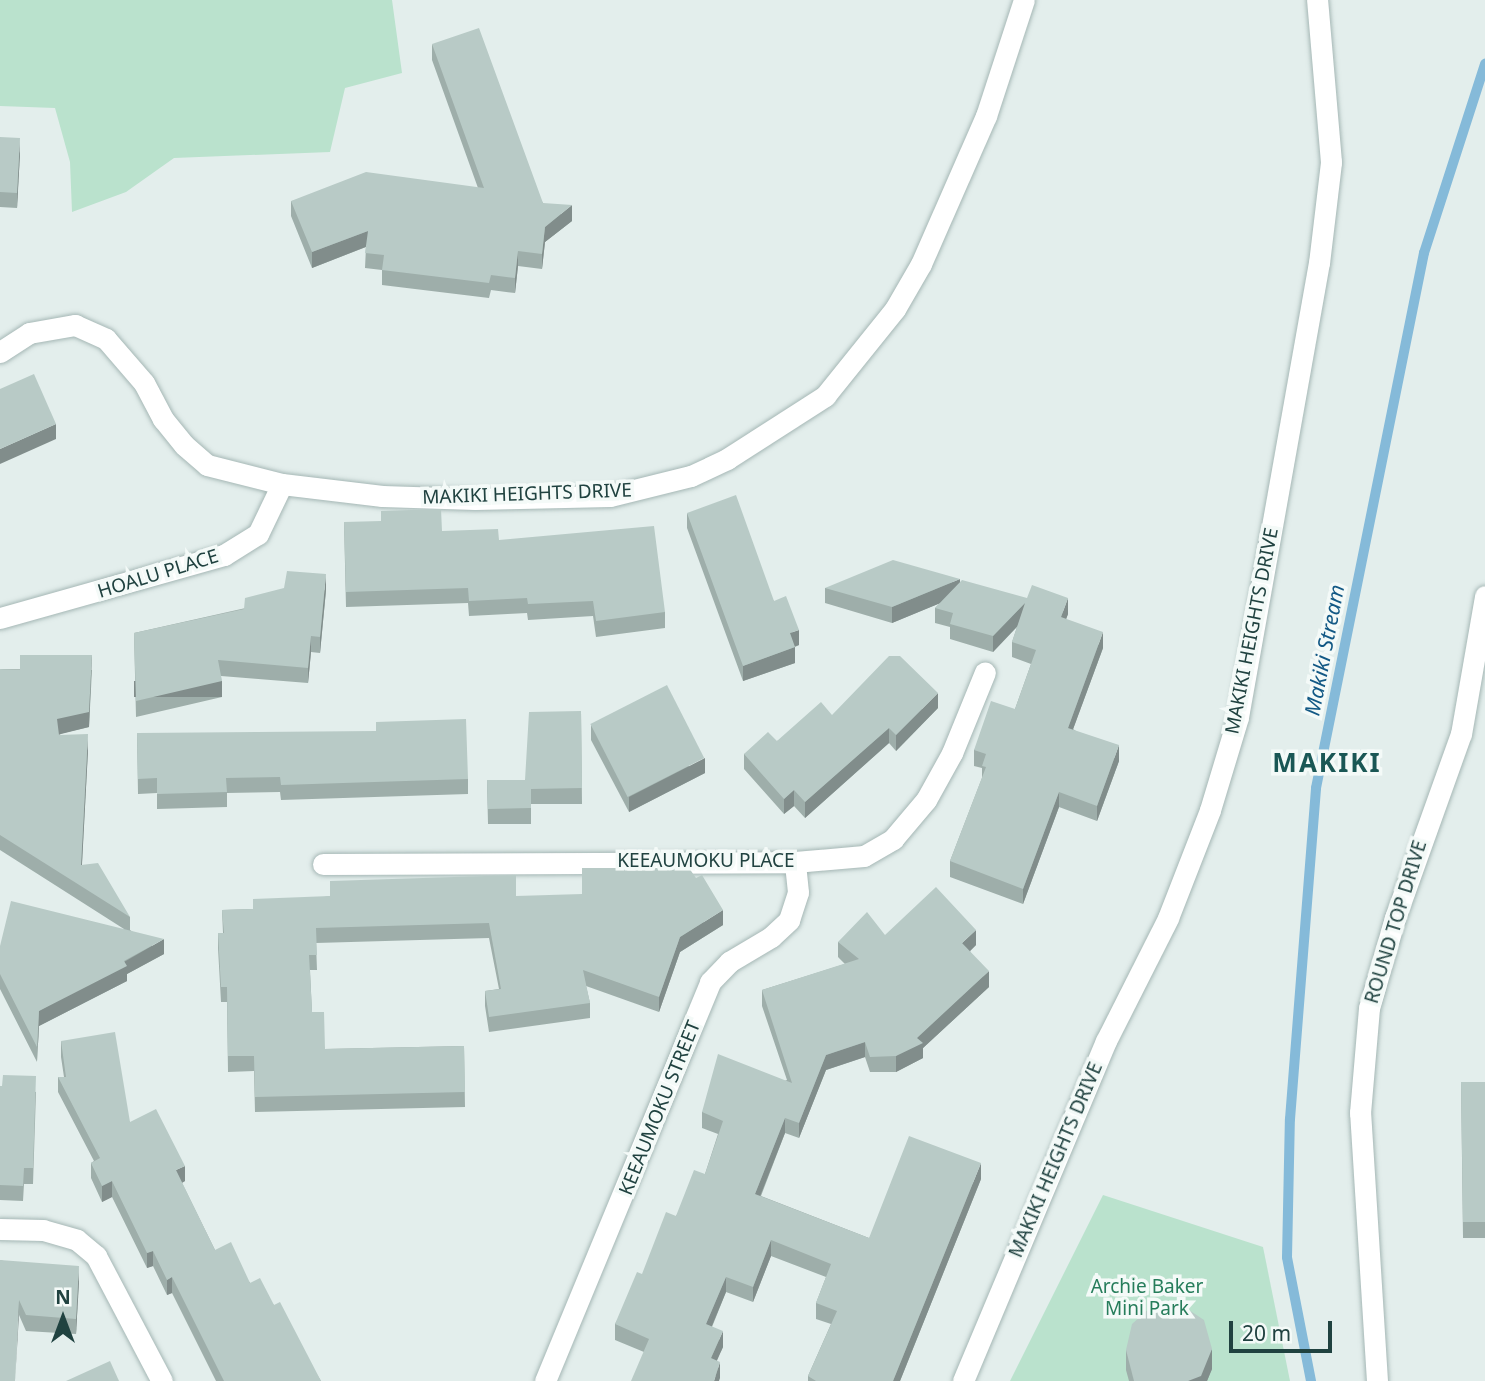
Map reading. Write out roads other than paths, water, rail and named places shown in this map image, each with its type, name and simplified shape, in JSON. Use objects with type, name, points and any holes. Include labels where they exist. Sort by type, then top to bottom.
[{"type":"street","name":"MAKIKI HEIGHTS DRIVE","points":[[0,352],[29,333],[75,325],[106,339],[124,356],[163,419],[191,452],[207,465],[282,484],[382,496],[610,496],[691,476],[782,426],[825,396],[853,365],[920,264],[986,116],[1024,0]]},
{"type":"street","name":"MAKIKI HEIGHTS DRIVE","points":[[963,1381],[1106,1041],[1168,918],[1210,810],[1238,717],[1319,262],[1331,162],[1317,0]]},
{"type":"street","name":"HOALU PLACE","points":[[0,618],[224,555],[257,534],[282,484]]},
{"type":"street","name":"ROUND TOP DRIVE","points":[[1377,1381],[1360,1113],[1369,1008],[1395,918],[1461,734],[1485,596]]},
{"type":"street","name":"KEEAUMOKU PLACE","points":[[323,864],[795,862],[864,856],[892,839],[926,800],[985,673]]},
{"type":"street","name":"KEEAUMOKU STREET","points":[[545,1381],[710,982],[729,961],[771,937],[789,920],[798,892],[795,862]]},
{"type":"street","points":[[0,1229],[43,1230],[66,1237],[96,1256],[162,1381]]},
{"type":"waterway","name":"Makiki Stream","points":[[1311,1381],[1287,1257],[1290,1119],[1316,788],[1424,253],[1485,64]]},
{"type":"district","name":"MAKIKI","points":[[1327,763]]},
{"type":"park label","name":"Archie Baker Mini Park","points":[[1147,1298]]}]
